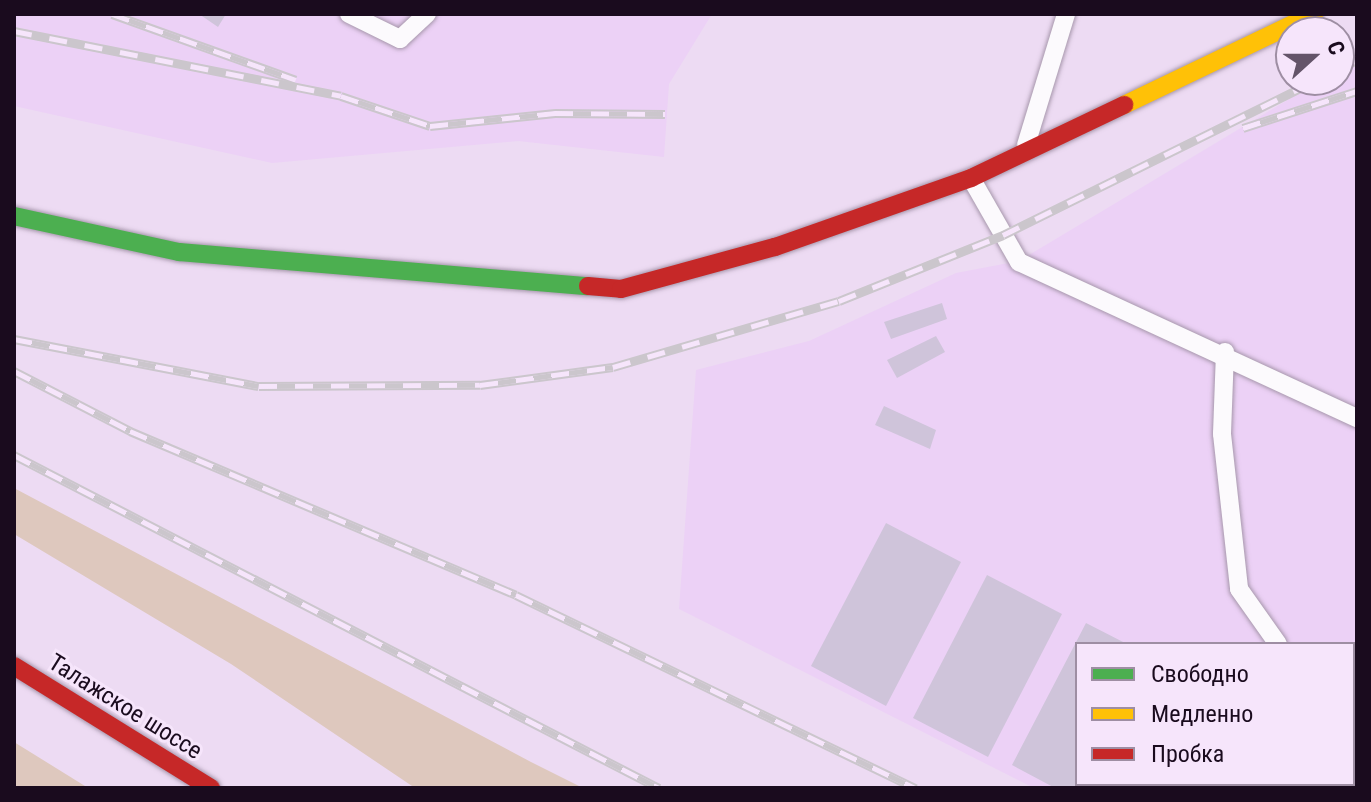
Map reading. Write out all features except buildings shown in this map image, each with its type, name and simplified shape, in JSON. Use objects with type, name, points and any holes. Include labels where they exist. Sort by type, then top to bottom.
[{"type":"street","points":[[14,216],[179,252],[621,289],[775,247],[971,178],[1023,156],[1314,14]]},
{"type":"street","name":"Талажское шоссе","points":[[14,666],[199,785]]},
{"type":"lane","points":[[349,14],[400,39],[427,14]]},
{"type":"lane","points":[[1023,156],[1066,14]]},
{"type":"lane","points":[[971,178],[1019,262],[1225,352],[1357,418]]},
{"type":"lane","points":[[1225,352],[1222,434],[1239,589],[1277,642]]},
{"type":"shaded area","points":[[14,14],[712,14],[669,84],[664,157],[518,141],[272,163],[14,106]]},
{"type":"shaded area","points":[[1357,59],[1357,788],[1034,788],[679,609],[696,370],[809,341],[956,273],[1019,261],[1294,96],[1355,96]]},
{"type":"shaded area","points":[[14,488],[583,788],[415,788],[231,664],[14,534]]},
{"type":"shaded area","points":[[14,742],[85,786],[87,788],[14,788]]},
{"type":"railway","points":[[112,14],[296,80]]},
{"type":"railway","points":[[14,31],[341,96],[430,126],[555,113],[665,114]]},
{"type":"railway","points":[[1243,128],[1357,91]]},
{"type":"railway","points":[[14,339],[259,386],[480,385],[613,367],[839,301],[1003,235],[1285,96]]},
{"type":"railway","points":[[14,371],[130,431],[516,595],[916,788]]},
{"type":"railway","points":[[14,455],[659,788]]},
{"type":"traffic: fast","points":[[14,216],[179,252],[588,286]]},
{"type":"traffic: slow","points":[[1124,105],[1314,14]]},
{"type":"traffic: jam","points":[[588,286],[621,289],[775,247],[971,178],[1124,105]]},
{"type":"traffic: jam","points":[[14,666],[211,788]]}]
